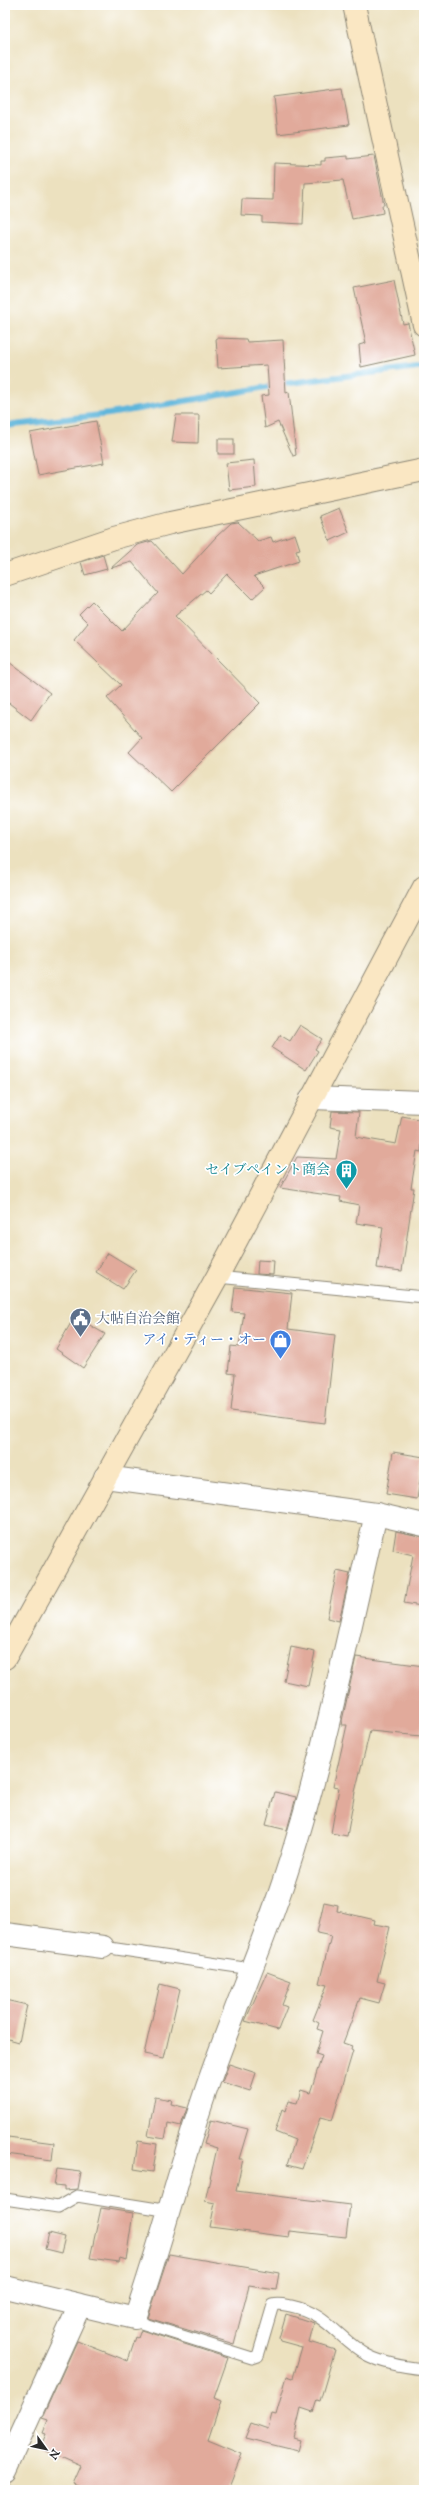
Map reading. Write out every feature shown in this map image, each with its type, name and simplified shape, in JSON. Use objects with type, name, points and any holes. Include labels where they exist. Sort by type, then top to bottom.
[{"type":"street","points":[[354,5],[424,325]]},
{"type":"street","points":[[5,575],[114,538],[170,523],[424,470]]},
{"type":"street","points":[[5,1658],[217,1277],[424,887]]},
{"type":"street","points":[[311,1098],[424,1102]]},
{"type":"street","points":[[105,1477],[376,1514],[424,1525]]},
{"type":"street","points":[[5,2287],[135,2318],[170,2211],[205,2092],[297,1840],[312,1788],[376,1514]]},
{"type":"street","points":[[5,1934],[103,1947]]},
{"type":"street","points":[[5,2470],[80,2305]]},
{"type":"lane","points":[[217,1277],[424,1297]]},
{"type":"lane","points":[[103,1947],[251,1969]]},
{"type":"lane","points":[[5,2199],[58,2207],[77,2196],[170,2211]]},
{"type":"lane","points":[[135,2318],[138,2322],[252,2358],[258,2356],[273,2305],[278,2304],[303,2308],[329,2323],[350,2344],[368,2356],[389,2363],[424,2369]]},
{"type":"lane","points":[[5,2489],[9,2490]]},
{"type":"building","points":[[342,88],[349,125],[278,134],[274,97]]},
{"type":"building","points":[[348,156],[348,159],[374,156],[384,205],[382,205],[383,213],[352,219],[343,180],[305,183],[303,224],[262,222],[262,216],[241,215],[242,199],[273,200],[274,163],[321,165],[321,161],[325,161],[325,158]]},
{"type":"building","points":[[394,280],[403,324],[408,323],[415,355],[361,367],[359,345],[366,343],[354,288]]},
{"type":"building","points":[[216,338],[246,339],[247,342],[283,340],[286,393],[289,392],[296,455],[293,456],[278,422],[265,428],[261,396],[269,395],[267,365],[218,368]]},
{"type":"building","points":[[176,415],[199,415],[198,443],[172,442]]},
{"type":"building","points":[[96,421],[104,463],[38,475],[30,433]]},
{"type":"building","points":[[218,439],[234,439],[234,454],[218,454]]},
{"type":"building","points":[[254,460],[256,487],[229,490],[226,463]]},
{"type":"building","points":[[339,508],[349,532],[330,541],[320,516]]},
{"type":"building","points":[[238,522],[258,541],[271,537],[273,542],[295,534],[300,549],[296,550],[299,561],[254,576],[265,587],[252,599],[227,574],[209,593],[206,590],[175,616],[260,703],[171,792],[129,752],[142,738],[107,698],[121,685],[74,640],[88,623],[79,614],[92,601],[122,631],[158,593],[132,562],[111,568],[137,545],[152,541],[182,574],[231,523]]},
{"type":"building","points":[[103,555],[107,569],[85,575],[81,562]]},
{"type":"building","points":[[5,659],[50,693],[31,720],[5,700]]},
{"type":"building","points":[[300,1025],[322,1039],[315,1049],[318,1051],[306,1070],[272,1048],[280,1035],[290,1041]]},
{"type":"building","points":[[332,1111],[359,1112],[356,1137],[396,1144],[402,1116],[424,1120],[421,1152],[417,1151],[411,1188],[414,1188],[402,1271],[377,1268],[383,1227],[356,1223],[359,1205],[340,1201],[341,1197],[280,1188],[297,1157],[336,1159],[341,1129],[330,1127]]},
{"type":"building","points":[[108,1253],[136,1270],[123,1289],[96,1272]]},
{"type":"building","points":[[258,1260],[274,1261],[273,1275],[257,1274]]},
{"type":"building","name":"アイ・ティー・オー","points":[[235,1287],[292,1293],[288,1329],[335,1335],[325,1423],[231,1411],[235,1374],[228,1373],[231,1346],[239,1347],[244,1313],[232,1312]]},
{"type":"building","name":"大帖自治会館","points":[[76,1317],[105,1334],[83,1368],[56,1349],[72,1321],[74,1322]]},
{"type":"building","points":[[393,1452],[424,1457],[417,1499],[386,1494]]},
{"type":"building","points":[[396,1531],[424,1537],[424,1592],[421,1606],[404,1603],[413,1555],[393,1550]]},
{"type":"building","points":[[337,1571],[350,1574],[339,1621],[327,1618]]},
{"type":"building","points":[[291,1647],[315,1652],[308,1686],[284,1681]]},
{"type":"building","points":[[356,1657],[424,1666],[424,1710],[421,1736],[370,1731],[355,1792],[347,1836],[331,1833],[339,1788],[333,1787],[347,1725],[341,1725]]},
{"type":"building","points":[[275,1792],[296,1797],[287,1830],[266,1825]]},
{"type":"building","points":[[324,1902],[338,1905],[337,1911],[375,1920],[374,1924],[390,1927],[377,1981],[385,1983],[379,2003],[360,1998],[343,2043],[352,2046],[351,2050],[353,2051],[332,2121],[320,2118],[302,2169],[287,2165],[295,2140],[275,2132],[282,2109],[285,2111],[288,2101],[297,2103],[301,2090],[310,2093],[322,2056],[316,2054],[323,2031],[317,2029],[319,2023],[313,2020],[327,1985],[319,1983],[331,1936],[317,1933]]},
{"type":"building","points":[[267,1972],[291,1981],[282,2005],[287,2007],[278,2030],[245,2021]]},
{"type":"building","points":[[160,1984],[180,1989],[164,2058],[144,2054]]},
{"type":"building","points":[[5,2000],[27,2005],[19,2042],[5,2038]]},
{"type":"building","points":[[229,2064],[256,2073],[250,2091],[222,2082]]},
{"type":"building","points":[[155,2097],[172,2100],[171,2104],[187,2108],[181,2126],[168,2123],[165,2139],[148,2136]]},
{"type":"building","points":[[211,2120],[248,2129],[239,2159],[243,2159],[236,2191],[350,2205],[346,2237],[290,2231],[289,2237],[210,2227],[215,2203],[205,2201],[217,2148],[204,2144]]},
{"type":"building","points":[[8,2137],[54,2143],[52,2160],[6,2154]]},
{"type":"building","points":[[138,2141],[157,2144],[153,2172],[134,2169]]},
{"type":"building","points":[[57,2169],[81,2172],[78,2189],[64,2190],[64,2186],[54,2185]]},
{"type":"building","points":[[101,2208],[133,2213],[126,2260],[120,2258],[119,2262],[90,2258]]},
{"type":"building","points":[[49,2233],[65,2237],[61,2253],[45,2249]]},
{"type":"building","points":[[169,2254],[279,2273],[276,2290],[249,2286],[234,2344],[148,2318]]},
{"type":"building","points":[[286,2314],[314,2323],[309,2342],[335,2350],[320,2401],[317,2400],[313,2412],[301,2408],[294,2438],[301,2440],[298,2451],[245,2438],[251,2423],[268,2429],[272,2414],[276,2415],[287,2376],[293,2378],[302,2347],[280,2341],[279,2338]]},
{"type":"building","points":[[141,2330],[228,2358],[214,2398],[221,2401],[208,2440],[242,2454],[228,2490],[87,2490],[73,2484],[81,2466],[40,2448],[46,2434],[43,2433],[48,2420],[42,2418],[77,2341],[128,2361],[136,2337],[138,2338]]},
{"type":"waterway","points":[[5,426],[109,414],[290,383],[418,367]]},
{"type":"place","name":"セイブペイント商会","points":[[346,1190]]},
{"type":"place","name":"大帖自治会館","points":[[81,1338]]},
{"type":"place","name":"アイ・ティー・オー","points":[[281,1360]]}]
